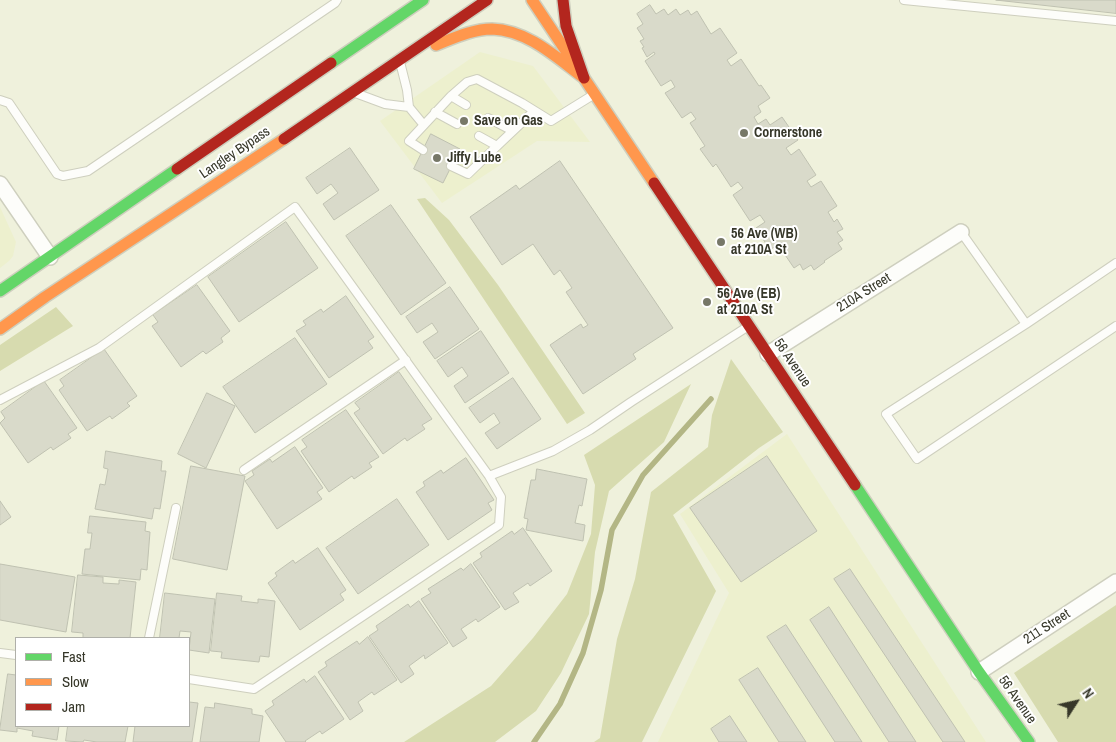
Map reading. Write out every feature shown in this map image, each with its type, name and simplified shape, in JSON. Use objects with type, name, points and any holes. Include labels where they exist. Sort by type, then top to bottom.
[{"type":"main road","name":"Langley Bypass","points":[[0,291],[423,0]]},
{"type":"main road","name":"Langley Bypass","points":[[0,329],[45,297],[354,92],[487,0]]},
{"type":"main road","name":"56 Avenue","points":[[532,0],[979,672],[1029,742]]},
{"type":"main road","points":[[564,0],[566,26],[584,78]]},
{"type":"main road","points":[[401,60],[477,30],[501,29],[535,43],[584,78]]},
{"type":"street","points":[[2,192],[50,258]]},
{"type":"street","name":"210A Street","points":[[768,354],[960,232]]},
{"type":"street","name":"211 Street","points":[[979,672],[1116,582]]},
{"type":"lane","points":[[0,100],[9,103],[57,174],[63,176],[88,171],[337,0]]},
{"type":"lane","points":[[904,0],[1116,21]]},
{"type":"lane","points":[[401,60],[409,107],[423,124]]},
{"type":"lane","points":[[423,150],[409,141],[450,96],[466,82],[477,79],[550,121],[594,94]]},
{"type":"lane","points":[[354,92],[385,104],[409,107]]},
{"type":"lane","points":[[450,96],[466,105]]},
{"type":"lane","points":[[452,166],[468,174],[534,111]]},
{"type":"lane","points":[[435,112],[457,124]]},
{"type":"lane","points":[[488,118],[513,131]]},
{"type":"lane","points":[[479,136],[497,146]]},
{"type":"lane","points":[[0,400],[99,348],[295,207],[488,476],[501,497],[499,525],[254,689],[190,679]]},
{"type":"lane","points":[[960,232],[1026,324]]},
{"type":"lane","points":[[1116,263],[1026,324],[886,414],[917,458],[1116,326]]},
{"type":"lane","points":[[488,476],[553,451],[590,430],[749,326]]},
{"type":"lane","points":[[244,470],[406,360]]},
{"type":"lane","points":[[149,637],[176,508]]},
{"type":"lane","points":[[0,653],[15,655]]},
{"type":"shaded area","points":[[480,52],[533,66],[590,142],[537,141],[442,203],[380,121]]},
{"type":"shaded area","points":[[425,198],[449,220],[498,285],[585,413],[567,424],[417,199]]},
{"type":"shaded area","points":[[0,207],[16,242],[13,256],[0,268]]},
{"type":"shaded area","points":[[56,307],[73,326],[0,371],[0,345]]},
{"type":"shaded area","points":[[731,359],[783,432],[759,448],[673,515],[716,591],[642,742],[594,742],[600,738],[617,639],[635,579],[651,492],[708,447],[712,415]]},
{"type":"shaded area","points":[[691,384],[664,442],[609,491],[595,552],[589,614],[561,673],[536,711],[495,742],[404,742],[491,686],[533,638],[567,594],[591,534],[595,485],[584,455]]},
{"type":"shaded area","points":[[787,434],[986,742],[658,742],[729,593],[680,514]]},
{"type":"shaded area","points":[[1116,605],[1116,742],[1058,742],[1014,673]]},
{"type":"building","points":[[996,0],[1116,0],[1116,13]]},
{"type":"building","name":"Cornerstone","points":[[650,5],[656,14],[664,9],[668,15],[676,9],[680,15],[688,10],[691,15],[697,11],[711,34],[720,28],[737,53],[727,60],[731,66],[741,59],[759,86],[761,85],[770,98],[758,106],[761,112],[754,117],[758,124],[766,119],[770,125],[782,117],[798,140],[786,148],[791,155],[799,149],[816,175],[807,181],[811,187],[821,181],[837,206],[828,212],[834,222],[837,219],[843,229],[837,232],[843,240],[838,243],[842,249],[814,270],[811,265],[803,270],[800,264],[794,268],[781,249],[784,247],[781,242],[770,250],[756,228],[765,222],[760,215],[750,221],[733,195],[743,188],[738,182],[731,187],[716,164],[713,167],[700,149],[705,146],[690,123],[696,119],[691,112],[682,118],[665,93],[675,87],[671,80],[661,86],[645,61],[655,54],[654,52],[647,57],[642,48],[644,47],[640,41],[644,39],[637,28],[643,24],[637,14]]},
{"type":"building","name":"Jiffy Lube","points":[[431,134],[460,149],[443,183],[414,169]]},
{"type":"building","points":[[350,148],[379,190],[334,220],[323,204],[338,193],[331,184],[317,194],[306,178]]},
{"type":"building","points":[[560,161],[673,328],[633,354],[636,359],[583,394],[550,345],[581,324],[583,328],[588,325],[566,292],[572,288],[560,270],[554,275],[533,244],[502,265],[470,217],[516,185],[519,189]]},
{"type":"building","points":[[391,205],[446,283],[401,315],[346,236]]},
{"type":"building","points":[[286,222],[318,268],[239,322],[208,277]]},
{"type":"building","points":[[197,285],[230,331],[221,338],[223,342],[206,354],[203,351],[181,367],[152,326],[158,322],[153,315]]},
{"type":"building","points":[[450,287],[479,329],[435,359],[423,342],[438,332],[432,323],[417,333],[406,317]]},
{"type":"building","points":[[346,296],[374,337],[368,341],[373,348],[329,378],[296,331],[306,325],[303,321],[321,309],[323,312]]},
{"type":"building","points":[[481,331],[509,373],[465,403],[454,386],[468,376],[462,367],[448,377],[437,361]]},
{"type":"building","points":[[295,338],[327,384],[255,433],[223,387]]},
{"type":"building","points":[[104,349],[137,396],[127,403],[130,406],[112,419],[110,416],[87,431],[59,390],[64,386],[60,380]]},
{"type":"building","points":[[399,372],[432,419],[422,425],[425,429],[407,441],[405,438],[383,454],[354,413],[360,409],[355,403]]},
{"type":"building","points":[[513,378],[541,419],[497,449],[485,433],[500,423],[494,413],[480,423],[469,408]]},
{"type":"building","points":[[44,381],[77,428],[68,434],[71,438],[53,450],[51,447],[28,463],[0,423],[5,418],[1,412]]},
{"type":"building","points":[[207,393],[235,406],[206,468],[178,454]]},
{"type":"building","points":[[346,410],[379,457],[369,463],[372,467],[354,479],[352,476],[329,492],[301,451],[307,447],[302,440]]},
{"type":"building","points":[[295,447],[323,488],[317,492],[322,499],[277,529],[245,481],[254,475],[252,471],[270,459],[272,462]]},
{"type":"building","points":[[106,451],[162,461],[161,471],[166,471],[160,509],[154,508],[152,519],[95,509],[100,484],[105,485],[108,469],[104,468]]},
{"type":"building","points":[[767,456],[817,531],[741,582],[690,508]]},
{"type":"building","points":[[466,458],[494,500],[488,503],[492,510],[448,540],[416,492],[425,486],[423,482],[441,470],[443,473]]},
{"type":"building","points":[[191,466],[245,476],[227,570],[173,559]]},
{"type":"building","points":[[537,469],[587,479],[582,506],[579,505],[575,523],[585,525],[583,541],[526,530],[528,519],[524,518],[531,480],[535,480]]},
{"type":"building","points":[[397,499],[429,545],[358,594],[326,548]]},
{"type":"building","points":[[0,501],[11,517],[0,525]]},
{"type":"building","points":[[90,516],[146,522],[145,531],[150,532],[147,570],[141,569],[140,580],[82,574],[85,549],[90,549],[92,533],[88,533]]},
{"type":"building","points":[[523,528],[552,571],[530,586],[528,583],[513,593],[519,602],[505,610],[473,563],[482,557],[480,553],[512,531],[514,534]]},
{"type":"building","points":[[318,548],[346,590],[340,594],[344,600],[300,630],[268,583],[277,576],[275,573],[293,560],[295,563]]},
{"type":"building","points":[[0,564],[75,577],[66,632],[0,620]]},
{"type":"building","points":[[471,564],[500,607],[478,622],[476,619],[461,629],[467,638],[453,647],[421,599],[431,593],[428,589],[461,568],[463,570]]},
{"type":"building","points":[[850,569],[965,742],[943,742],[834,579]]},
{"type":"building","points":[[78,575],[103,577],[103,583],[119,584],[119,580],[136,582],[130,637],[83,637],[83,633],[72,632]]},
{"type":"building","points":[[165,593],[215,599],[209,653],[190,650],[191,632],[180,631],[179,637],[160,637]]},
{"type":"building","points":[[217,593],[242,596],[241,601],[258,603],[258,599],[275,601],[269,657],[260,656],[259,662],[221,658],[222,652],[211,651]]},
{"type":"building","points":[[419,601],[448,643],[425,659],[424,655],[409,666],[414,674],[401,683],[369,636],[378,630],[376,626],[408,604],[410,607]]},
{"type":"building","points":[[829,607],[916,742],[889,742],[810,620]]},
{"type":"building","points":[[786,625],[862,742],[835,742],[767,637]]},
{"type":"building","points":[[368,637],[397,680],[374,695],[372,692],[358,702],[363,711],[350,720],[318,672],[327,666],[325,662],[357,641],[359,644]]},
{"type":"building","points":[[758,668],[806,742],[779,742],[739,680]]},
{"type":"building","points":[[8,674],[15,675],[15,727],[59,727],[57,740],[32,736],[33,731],[17,728],[17,732],[0,730]]},
{"type":"building","points":[[315,676],[344,719],[322,734],[320,731],[306,742],[286,742],[265,711],[274,705],[272,701],[304,679],[306,682]]},
{"type":"building","points":[[190,702],[198,703],[192,742],[133,742],[135,727],[190,727]]},
{"type":"building","points":[[215,703],[252,709],[252,714],[263,716],[259,742],[200,742],[205,707],[214,708]]},
{"type":"building","points":[[730,716],[747,742],[719,742],[711,729]]},
{"type":"building","points":[[68,727],[128,727],[125,742],[66,741]]},
{"type":"waterway","points":[[534,742],[560,704],[583,653],[601,590],[612,530],[643,475],[711,399]]},
{"type":"traffic: fast","points":[[331,63],[423,0]]},
{"type":"traffic: fast","points":[[0,291],[177,169]]},
{"type":"traffic: fast","points":[[855,485],[979,672],[1029,742]]},
{"type":"traffic: slow","points":[[532,0],[654,183]]},
{"type":"traffic: slow","points":[[436,45],[464,34],[478,31],[492,29],[505,31],[518,34],[541,46],[584,78]]},
{"type":"traffic: slow","points":[[0,329],[45,297],[284,139]]},
{"type":"traffic: jam","points":[[284,139],[487,0]]},
{"type":"traffic: jam","points":[[563,0],[566,26],[584,78]]},
{"type":"traffic: jam","points":[[177,169],[331,63]]},
{"type":"traffic: jam","points":[[654,183],[855,485]]},
{"type":"place","name":"Save on Gas","points":[[464,121]]},
{"type":"place","name":"Cornerstone","points":[[744,133]]},
{"type":"place","name":"Jiffy Lube","points":[[437,158]]},
{"type":"place","name":"56 Ave (WB) at 210A St","points":[[721,242]]},
{"type":"place","name":"56 Ave (EB) at 210A St","points":[[707,302]]}]
